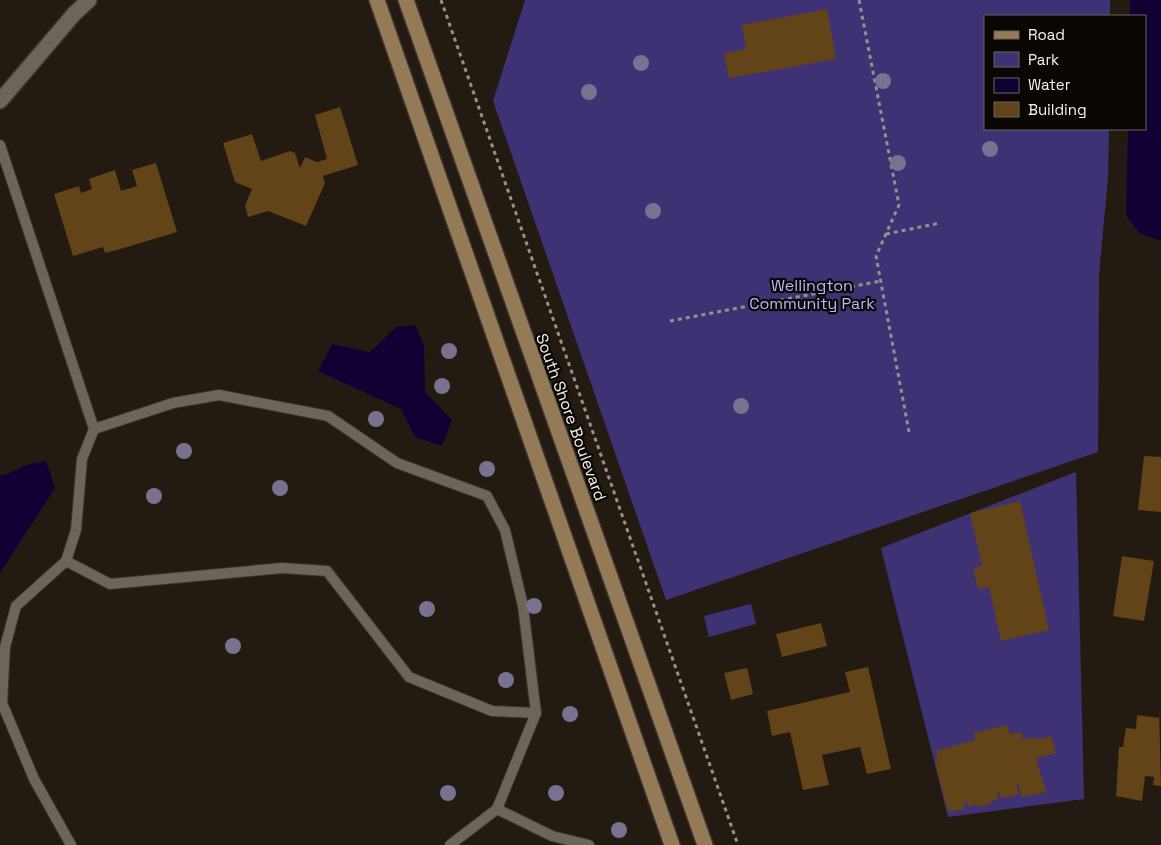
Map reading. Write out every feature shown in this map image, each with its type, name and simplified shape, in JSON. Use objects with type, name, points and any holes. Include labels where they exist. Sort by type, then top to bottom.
[{"type":"street","points":[[0,101],[74,14],[89,0]]},
{"type":"street","points":[[377,0],[672,845]]},
{"type":"street","name":"South Shore Boulevard","points":[[406,0],[705,845]]},
{"type":"lane","points":[[0,145],[94,428],[82,459],[76,530],[66,561],[16,606],[6,647],[2,703],[34,779],[71,845]]},
{"type":"lane","points":[[94,428],[173,404],[219,396],[328,416],[398,463],[487,496],[505,530],[523,606],[536,713],[497,809],[450,845]]},
{"type":"lane","points":[[66,561],[110,584],[282,568],[327,571],[409,677],[492,711],[536,713]]},
{"type":"lane","points":[[497,809],[552,836],[589,845]]},
{"type":"path","points":[[441,0],[738,845]]},
{"type":"path","points":[[859,0],[899,205],[876,256],[909,432]]},
{"type":"path","points":[[886,234],[940,223]]},
{"type":"path","points":[[670,321],[881,281]]},
{"type":"green space","name":"Wellington Community Park","points":[[525,0],[1110,0],[1110,15],[984,15],[984,130],[1109,130],[1108,178],[1099,275],[1098,452],[666,600],[493,101]]},
{"type":"green space","points":[[1076,472],[1084,799],[948,817],[881,548]]},
{"type":"green space","points":[[751,604],[756,624],[709,637],[704,616]]},
{"type":"water","points":[[1130,0],[1161,0],[1161,241],[1139,233],[1126,215],[1128,130],[1146,130],[1146,15],[1130,15]]},
{"type":"water","points":[[415,325],[424,345],[425,392],[452,420],[442,446],[415,437],[401,409],[318,371],[332,344],[370,352],[396,327]]},
{"type":"water","points":[[46,461],[55,488],[0,573],[0,475],[3,476],[29,464]]},
{"type":"building","points":[[827,9],[836,59],[729,78],[724,53],[746,49],[742,25]]},
{"type":"building","points":[[340,107],[358,165],[323,176],[325,183],[306,226],[268,211],[248,217],[245,206],[252,189],[235,182],[223,143],[252,134],[261,161],[290,151],[295,153],[300,168],[305,157],[317,162],[327,159],[315,115]]},
{"type":"building","points":[[156,163],[177,232],[105,253],[103,247],[73,256],[54,194],[79,186],[81,193],[92,189],[89,179],[115,170],[121,191],[137,186],[132,170]]},
{"type":"building","points":[[1144,456],[1161,457],[1161,512],[1138,510]]},
{"type":"building","points":[[1020,501],[1049,630],[1001,641],[989,587],[978,589],[973,568],[982,566],[970,513]]},
{"type":"building","points":[[1122,556],[1154,561],[1144,621],[1113,616]]},
{"type":"building","points":[[821,623],[827,646],[782,657],[776,634]]},
{"type":"building","points":[[868,667],[891,769],[867,774],[860,747],[822,755],[829,785],[803,790],[790,732],[772,736],[767,711],[850,692],[845,672]]},
{"type":"building","points":[[747,668],[753,694],[731,700],[724,673]]},
{"type":"building","points":[[1159,708],[1161,786],[1153,785],[1154,777],[1145,776],[1142,801],[1116,796],[1119,747],[1123,747],[1126,728],[1136,729],[1137,715],[1159,718]]},
{"type":"building","points":[[1007,725],[1010,734],[1021,732],[1023,739],[1034,737],[1035,740],[1051,736],[1056,753],[1036,758],[1046,792],[1022,797],[1018,783],[1016,784],[1019,793],[1015,796],[1001,798],[1000,793],[997,794],[998,799],[991,801],[991,804],[976,807],[975,804],[968,807],[967,801],[964,802],[965,807],[961,810],[948,811],[935,763],[938,762],[935,751],[975,740],[974,733]]}]
